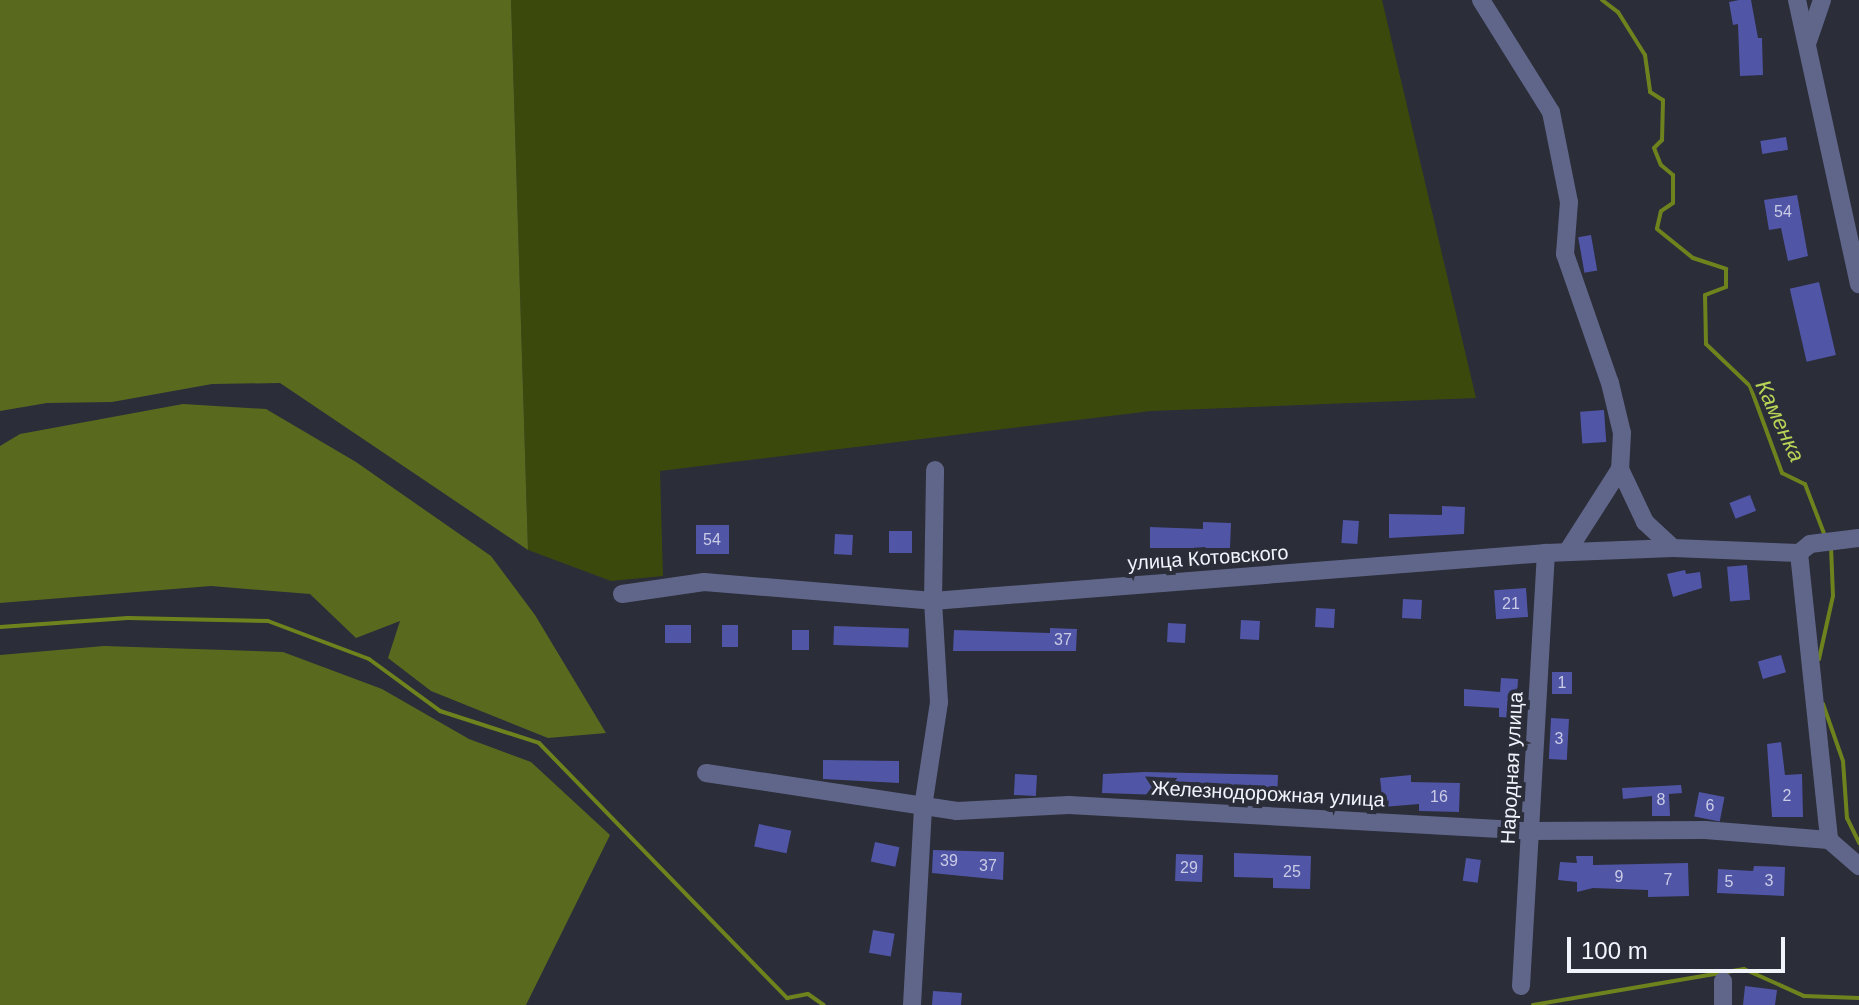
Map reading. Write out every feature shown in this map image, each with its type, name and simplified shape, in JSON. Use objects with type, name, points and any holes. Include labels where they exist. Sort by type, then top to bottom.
[{"type":"street","points":[[1481,0],[1551,112],[1569,202],[1565,254],[1610,383],[1622,433],[1620,469],[1645,522],[1673,548]]},
{"type":"street","points":[[1797,0],[1852,216],[1859,284]]},
{"type":"street","points":[[1808,41],[1822,0]]},
{"type":"street","points":[[1567,552],[1620,469]]},
{"type":"street","points":[[912,1005],[923,807],[939,702],[933,601],[935,470]]},
{"type":"street","points":[[1859,538],[1810,544],[1799,553],[1829,840],[1859,866]]},
{"type":"street","name":"улица Котовского","points":[[622,594],[704,582],[933,601],[1546,553],[1673,548],[1799,553]]},
{"type":"street","name":"Народная улица","points":[[1521,986],[1546,553]]},
{"type":"street","name":"Железнодорожная улица","points":[[706,773],[957,811],[1069,805],[1530,831],[1705,830],[1829,840]]},
{"type":"street","points":[[1723,981],[1723,1005]]},
{"type":"green space","points":[[0,0],[511,0],[528,550],[280,383],[212,384],[112,402],[47,403],[0,411]]},
{"type":"green space","points":[[511,0],[1382,0],[1476,398],[1151,411],[660,471],[663,576],[611,581],[528,550]]},
{"type":"green space","points":[[183,404],[266,409],[356,462],[491,556],[535,615],[606,733],[548,738],[431,691],[388,658],[400,621],[356,638],[310,594],[211,586],[0,603],[0,446],[20,434]]},
{"type":"green space","points":[[104,646],[283,652],[382,689],[469,739],[531,762],[610,835],[526,1005],[0,1005],[0,655]]},
{"type":"building","points":[[1751,0],[1758,38],[1762,38],[1763,75],[1740,76],[1738,24],[1733,25],[1729,2]]},
{"type":"building","points":[[1786,137],[1788,150],[1762,154],[1760,141]]},
{"type":"building","points":[[1797,195],[1808,256],[1788,261],[1781,228],[1769,230],[1764,200]]},
{"type":"building","points":[[1591,235],[1597,270],[1584,273],[1578,237]]},
{"type":"building","points":[[1819,282],[1836,355],[1807,362],[1790,289]]},
{"type":"building","points":[[1604,410],[1606,442],[1582,444],[1580,412]]},
{"type":"building","points":[[1750,495],[1756,511],[1736,519],[1729,503]]},
{"type":"building","points":[[1442,506],[1465,507],[1464,534],[1389,538],[1389,514],[1442,515]]},
{"type":"building","points":[[1343,520],[1359,521],[1357,544],[1341,543]]},
{"type":"building","points":[[1203,522],[1231,523],[1230,548],[1150,548],[1150,527],[1203,529]]},
{"type":"building","points":[[696,525],[729,525],[729,554],[696,554]]},
{"type":"building","points":[[889,531],[912,531],[912,553],[889,553]]},
{"type":"building","points":[[835,534],[853,535],[852,555],[834,554]]},
{"type":"building","points":[[1747,565],[1750,600],[1730,602],[1727,567]]},
{"type":"building","points":[[1685,570],[1686,574],[1700,572],[1702,588],[1673,597],[1667,574]]},
{"type":"building","points":[[1526,588],[1528,617],[1496,619],[1494,590]]},
{"type":"building","points":[[1403,599],[1422,600],[1421,619],[1402,618]]},
{"type":"building","points":[[1316,608],[1335,609],[1334,628],[1315,627]]},
{"type":"building","points":[[1241,620],[1260,621],[1259,640],[1240,639]]},
{"type":"building","points":[[1168,623],[1186,624],[1185,643],[1167,642]]},
{"type":"building","points":[[665,625],[691,625],[691,643],[665,643]]},
{"type":"building","points":[[722,625],[738,625],[738,647],[722,647]]},
{"type":"building","points":[[834,626],[909,629],[908,648],[833,645]]},
{"type":"building","points":[[1050,628],[1077,629],[1076,651],[953,651],[954,630],[1050,633]]},
{"type":"building","points":[[792,630],[809,630],[809,650],[792,650]]},
{"type":"building","points":[[1781,655],[1786,672],[1763,679],[1758,662]]},
{"type":"building","points":[[1552,672],[1572,672],[1572,694],[1552,694]]},
{"type":"building","points":[[1501,678],[1518,679],[1516,718],[1499,717],[1499,708],[1464,706],[1464,689],[1500,692]]},
{"type":"building","points":[[1551,718],[1569,719],[1567,760],[1549,759]]},
{"type":"building","points":[[1781,742],[1785,775],[1802,774],[1803,817],[1772,817],[1767,744]]},
{"type":"building","points":[[823,760],[899,761],[899,783],[823,779]]},
{"type":"building","points":[[1015,774],[1037,775],[1036,796],[1014,795]]},
{"type":"building","points":[[1103,774],[1278,775],[1277,799],[1102,793]]},
{"type":"building","points":[[1411,775],[1411,782],[1460,783],[1459,812],[1419,811],[1419,804],[1383,807],[1380,778]]},
{"type":"building","points":[[1681,785],[1682,793],[1669,794],[1670,816],[1652,816],[1652,796],[1623,799],[1622,788]]},
{"type":"building","points":[[1699,792],[1725,797],[1720,822],[1694,817]]},
{"type":"building","points":[[759,824],[791,831],[786,853],[754,846]]},
{"type":"building","points":[[875,842],[899,847],[895,867],[871,862]]},
{"type":"building","points":[[933,850],[1004,852],[1003,880],[932,873]]},
{"type":"building","points":[[1234,853],[1311,856],[1310,889],[1273,888],[1273,878],[1234,877]]},
{"type":"building","points":[[1176,854],[1203,855],[1202,882],[1175,881]]},
{"type":"building","points":[[1576,856],[1593,856],[1593,865],[1688,863],[1689,896],[1648,897],[1648,890],[1593,888],[1577,892],[1577,882],[1558,880],[1560,862],[1577,863]]},
{"type":"building","points":[[1466,858],[1481,860],[1478,883],[1463,881]]},
{"type":"building","points":[[1754,866],[1785,867],[1784,896],[1717,893],[1718,869],[1753,871]]},
{"type":"building","points":[[873,930],[895,934],[891,956],[869,953]]},
{"type":"building","points":[[1745,986],[1777,990],[1775,1005],[1743,1005]]},
{"type":"building","points":[[933,991],[962,993],[961,1005],[932,1005]]},
{"type":"waterway","name":"Каменка","points":[[1602,0],[1618,12],[1645,55],[1650,92],[1663,100],[1662,140],[1654,148],[1661,165],[1673,175],[1673,203],[1661,211],[1657,229],[1693,258],[1726,269],[1726,287],[1705,295],[1706,344],[1750,386],[1782,473],[1805,484],[1825,536]]},
{"type":"waterway","name":"Каменка","points":[[1819,659],[1833,596],[1831,546]]},
{"type":"waterway","points":[[0,627],[128,618],[268,621],[369,659],[440,711],[539,743],[787,998],[808,994],[824,1005]]},
{"type":"waterway","name":"Каменка","points":[[1823,704],[1843,761],[1847,818],[1859,843]]},
{"type":"waterway","points":[[1533,1005],[1744,969],[1804,996],[1859,998]]}]
